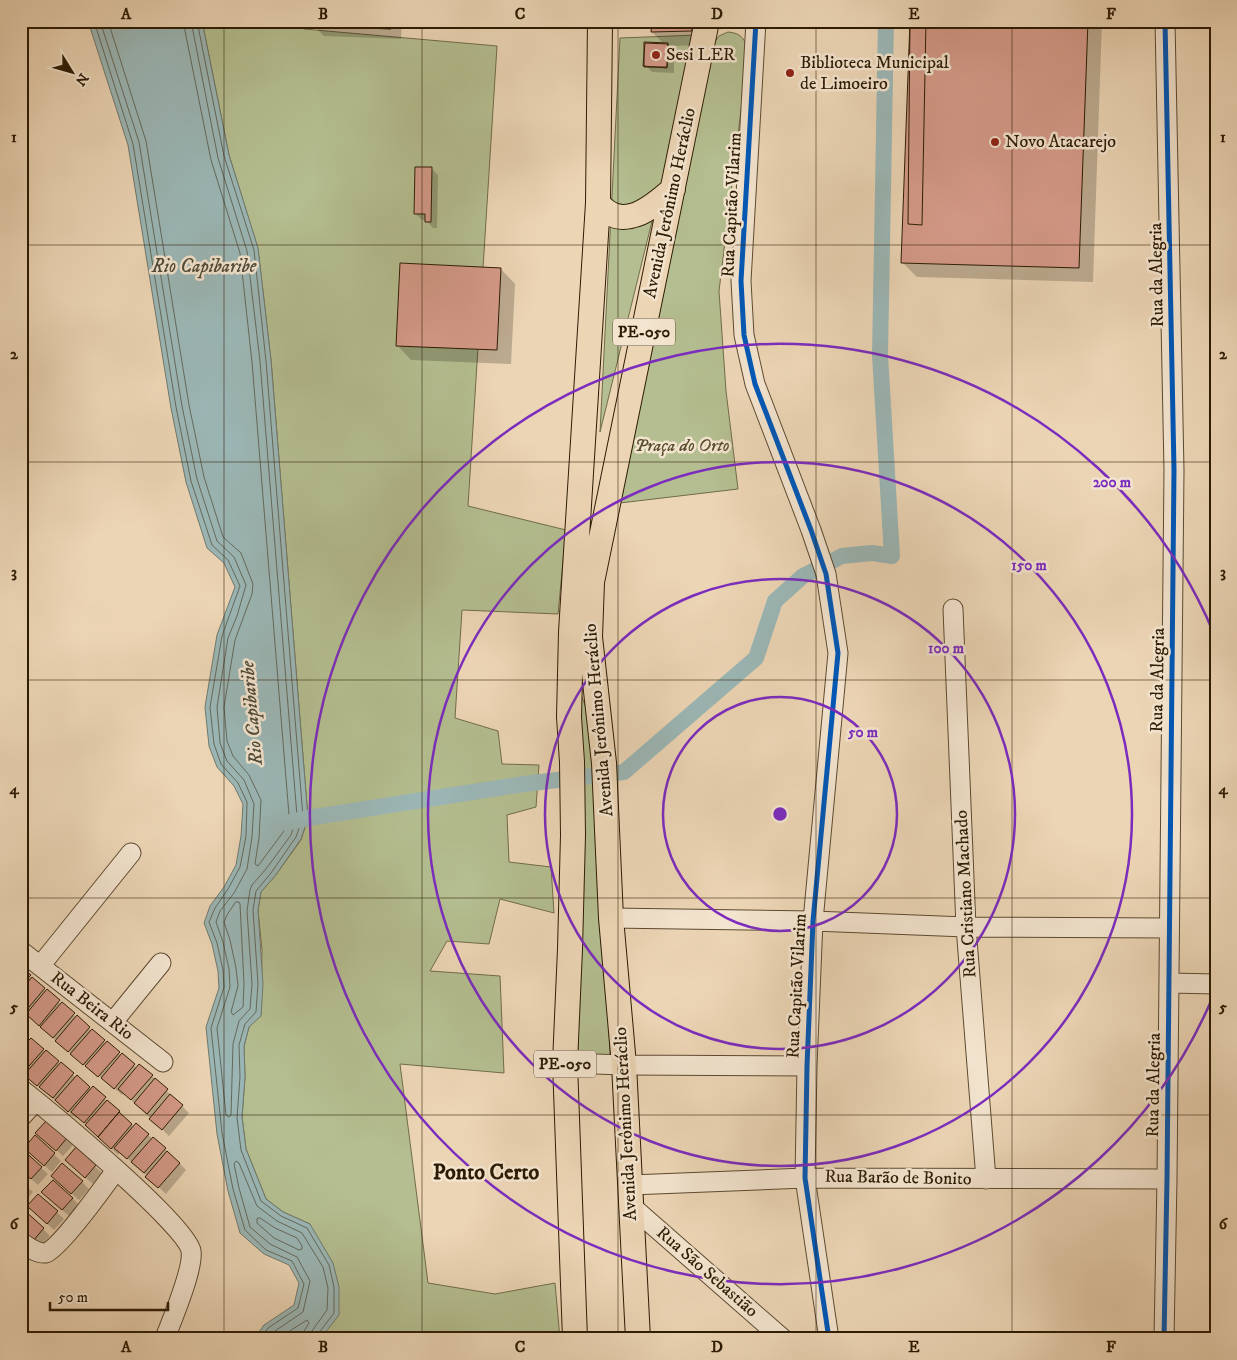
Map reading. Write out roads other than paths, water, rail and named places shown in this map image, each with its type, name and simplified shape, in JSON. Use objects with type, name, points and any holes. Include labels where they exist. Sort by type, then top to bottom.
[{"type":"main road","name":"Avenida Jerônimo Heráclio","points":[[575,1339],[564,1063],[570,949],[573,790],[569,717],[571,632],[598,204],[600,21]]},
{"type":"main road","name":"Avenida Jerônimo Heráclio","points":[[638,1339],[624,1065],[611,918],[604,763],[590,637],[592,582],[673,189],[711,23]]},
{"type":"main road","points":[[598,204],[614,216],[630,216],[647,210],[673,189]]},
{"type":"street","name":"Rua Capitão Vilarim","points":[[756,21],[741,281],[744,335],[755,384],[823,566],[838,653],[813,921],[805,1178],[829,1339]]},
{"type":"street","name":"Rua da Alegria","points":[[1164,1339],[1174,470],[1165,21]]},
{"type":"street","name":"Rua Cristiano Machado","points":[[953,609],[966,927],[986,1179]]},
{"type":"street","points":[[40,966],[131,853]]},
{"type":"street","points":[[611,918],[813,921],[966,927],[1169,928]]},
{"type":"street","name":"Rua Beira Rio","points":[[21,951],[163,1062]]},
{"type":"street","points":[[113,1022],[161,963]]},
{"type":"street","points":[[1169,983],[1216,984]]},
{"type":"street","points":[[564,1063],[807,1066]]},
{"type":"street","points":[[21,1117],[28,1095],[116,1170],[180,1231],[191,1249],[190,1266],[165,1338]]},
{"type":"street","points":[[21,1242],[37,1252],[52,1251],[70,1231],[116,1170]]},
{"type":"street","name":"Rua Barão de Bonito","points":[[630,1195],[805,1178],[1167,1179]]},
{"type":"street","name":"Rua São Sebastião","points":[[630,1195],[783,1339]]},
{"type":"water","name":"Rio Capibaribe","points":[[88,21],[202,21],[229,155],[258,248],[271,360],[308,818],[301,839],[275,876],[261,892],[258,910],[263,984],[261,1016],[249,1027],[244,1046],[245,1077],[242,1117],[246,1149],[266,1199],[283,1212],[310,1224],[333,1263],[339,1287],[339,1315],[321,1338],[254,1339],[264,1325],[294,1305],[299,1283],[289,1265],[264,1254],[240,1233],[228,1191],[217,1134],[206,1027],[219,988],[218,971],[212,944],[204,923],[210,906],[224,887],[236,865],[241,836],[243,804],[234,786],[217,767],[209,746],[205,707],[217,635],[235,587],[224,563],[207,548],[186,482],[171,408],[128,145]]},
{"type":"waterway","points":[[286,823],[524,784],[624,772],[756,658],[775,601],[803,576],[842,556],[872,553],[892,556],[880,355],[886,21]]},
{"type":"place","name":"Sesi LER","points":[[656,55]]},
{"type":"place","name":"Biblioteca Municipal de Limoeiro","points":[[790,73]]},
{"type":"place","name":"Novo Atacarejo","points":[[995,142]]},
{"type":"district","name":"Ponto Certo","points":[[486,1172]]},
{"type":"park label","name":"Praça do Orto","points":[[682,446]]}]
